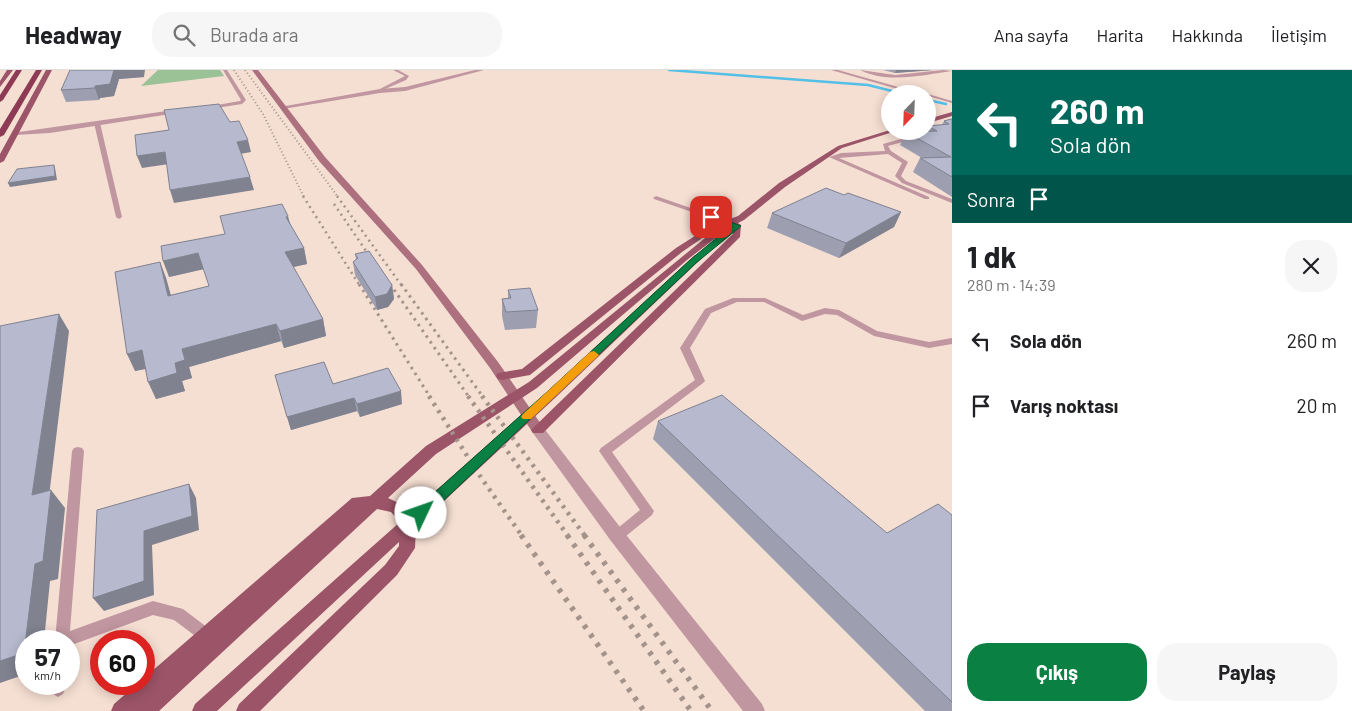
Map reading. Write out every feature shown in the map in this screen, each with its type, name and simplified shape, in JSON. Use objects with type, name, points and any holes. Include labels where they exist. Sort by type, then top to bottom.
[{"type":"highway","points":[[0,100],[19,70]]},
{"type":"highway","points":[[0,135],[39,70]]},
{"type":"main road","points":[[0,85],[10,70]]},
{"type":"main road","points":[[0,161],[49,70]]},
{"type":"main road","points":[[255,70],[322,159],[419,267],[502,376],[538,430],[737,235],[735,222]]},
{"type":"main road","points":[[936,119],[952,114]]},
{"type":"main road","points":[[144,711],[432,450],[533,385],[782,185],[831,157],[840,147],[881,135]]},
{"type":"main road","points":[[502,376],[526,372],[679,250],[711,228],[735,222]]},
{"type":"main road","points":[[202,711],[551,395],[689,260]]},
{"type":"main road","points":[[121,711],[357,502],[389,503],[398,508],[408,518],[407,548],[391,570],[246,711]]},
{"type":"street","points":[[283,107],[380,91],[405,89],[482,70]]},
{"type":"street","points":[[15,133],[50,131],[240,103]]},
{"type":"street","points":[[538,430],[617,536],[755,711]]},
{"type":"lane","points":[[226,70],[244,100],[240,103]]},
{"type":"lane","points":[[380,91],[405,79],[406,76],[395,70]]},
{"type":"lane","points":[[833,70],[888,85]]},
{"type":"lane","points":[[862,70],[876,75],[899,77],[952,70]]},
{"type":"lane","points":[[936,97],[952,102]]},
{"type":"lane","points":[[97,123],[118,217]]},
{"type":"lane","points":[[902,140],[885,145],[889,152],[905,162],[898,176],[904,182],[952,202]]},
{"type":"lane","points":[[831,157],[889,152]]},
{"type":"lane","points":[[831,157],[906,191],[952,208]]},
{"type":"lane","points":[[656,198],[735,222]]},
{"type":"lane","points":[[617,536],[648,511],[605,451],[700,381],[685,348],[708,311],[736,300],[765,300],[802,318],[825,311],[839,313],[874,333],[928,345],[952,341]]},
{"type":"lane","points":[[63,630],[78,451]]},
{"type":"lane","points":[[80,634],[153,608],[178,614],[207,636]]},
{"type":"green space","points":[[158,70],[220,70],[224,76],[141,86]]},
{"type":"building","points":[[70,70],[114,70],[110,84],[95,86],[95,88],[61,90]]},
{"type":"building","points":[[219,104],[230,122],[239,121],[248,140],[237,142],[250,177],[170,190],[165,152],[137,156],[135,135],[169,130],[164,110]]},
{"type":"building","points":[[952,119],[952,177],[920,158],[951,157],[920,140],[936,140],[936,125],[949,124],[944,121]]},
{"type":"building","points":[[54,165],[55,176],[8,183],[17,169]]},
{"type":"building","points":[[826,188],[844,195],[848,193],[901,212],[846,243],[772,213]]},
{"type":"building","points":[[282,204],[288,216],[286,217],[304,248],[285,252],[323,319],[280,331],[276,324],[182,349],[185,360],[175,363],[177,373],[148,382],[142,350],[127,354],[115,272],[160,262],[168,296],[209,286],[198,253],[163,261],[161,246],[225,234],[220,216]]},
{"type":"building","points":[[369,251],[392,285],[387,294],[375,297],[353,262],[358,258],[355,254]]},
{"type":"building","points":[[530,288],[538,310],[506,312],[502,299],[511,298],[508,290]]},
{"type":"building","points":[[59,314],[32,495],[51,490],[43,561],[35,564],[27,630],[15,630],[15,656],[0,661],[0,326]]},
{"type":"building","points":[[324,362],[333,384],[388,368],[401,391],[357,404],[354,398],[287,417],[275,375]]},
{"type":"building","points":[[722,395],[887,533],[938,504],[952,515],[952,702],[658,421]]},
{"type":"building","points":[[189,484],[192,516],[144,531],[144,581],[93,598],[97,510]]},
{"type":"waterway","points":[[669,70],[868,85],[881,88]]},
{"type":"waterway","points":[[936,102],[946,104]]},
{"type":"railway","points":[[234,70],[263,114],[304,197]]},
{"type":"railway","points":[[245,70],[338,197]]},
{"type":"railway","points":[[303,196],[360,286]]},
{"type":"railway","points":[[337,196],[402,286]]},
{"type":"railway","points":[[334,204],[375,264]]},
{"type":"railway","points":[[385,278],[390,286]]},
{"type":"railway","points":[[359,284],[430,397]]},
{"type":"railway","points":[[390,284],[469,397]]},
{"type":"railway","points":[[401,284],[483,397]]},
{"type":"railway","points":[[429,396],[480,476],[522,536]]},
{"type":"railway","points":[[468,396],[568,536]]},
{"type":"railway","points":[[482,396],[585,536]]},
{"type":"railway","points":[[521,535],[644,711]]},
{"type":"railway","points":[[567,535],[691,711]]},
{"type":"railway","points":[[584,535],[712,711]]},
{"type":"slow traffic","points":[[527,417],[594,355]]},
{"type":"route","points":[[421,513],[693,262],[737,226],[711,217]]}]
